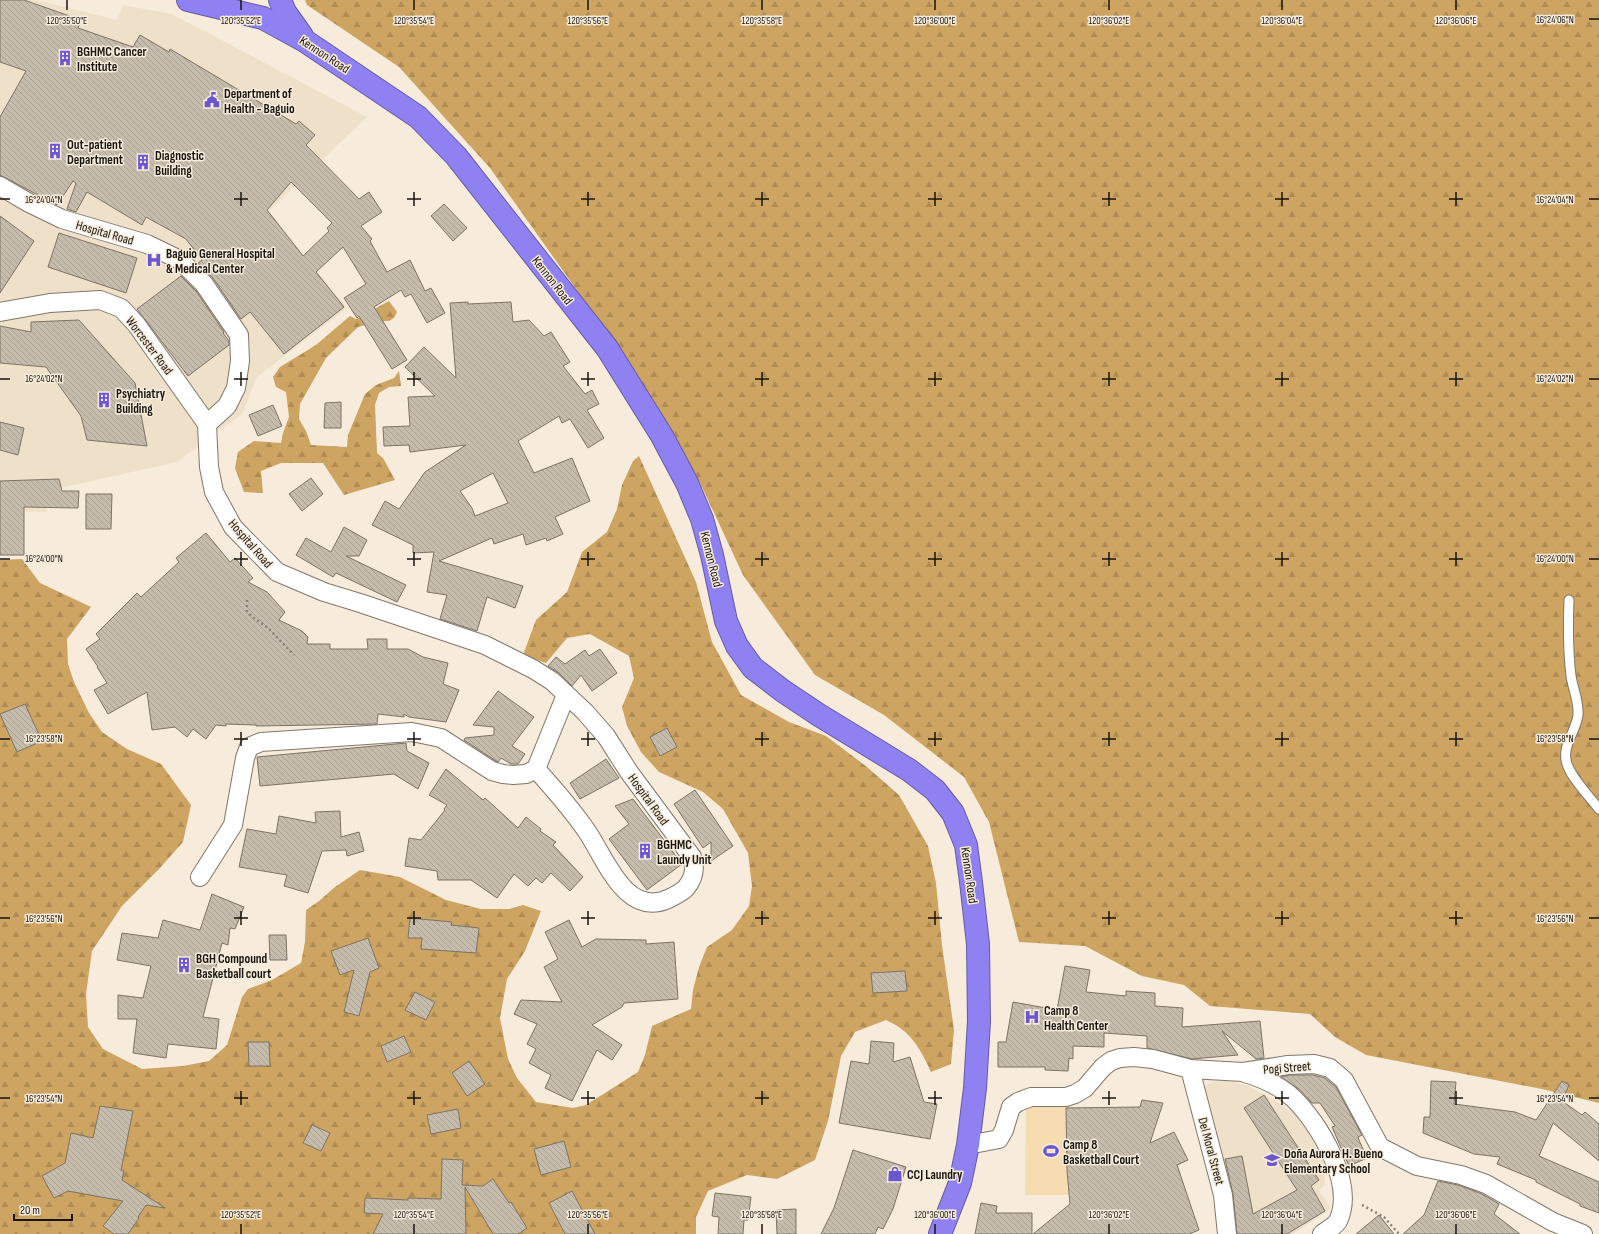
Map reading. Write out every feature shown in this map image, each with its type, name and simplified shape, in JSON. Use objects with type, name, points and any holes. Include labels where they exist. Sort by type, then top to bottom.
[{"type":"highway","name":"Kennon Road","points":[[188,0],[263,18],[305,41],[418,117],[456,156],[607,348],[662,436],[687,483],[702,519],[712,555],[726,621],[737,646],[753,668],[783,691],[813,711],[909,770],[934,790],[953,813],[966,845],[978,944],[979,1021],[975,1088],[968,1145],[960,1182],[940,1234]]},
{"type":"highway","points":[[280,0],[285,12],[305,41]]},
{"type":"street","name":"Hospital Road","points":[[0,186],[29,203],[62,219],[147,244],[180,260],[204,284],[239,335],[240,361],[236,388],[227,406],[207,424],[209,467],[214,492],[233,527],[277,572],[324,592],[360,602],[485,645],[533,668],[552,681],[585,712],[606,736],[629,772],[692,857],[695,867],[689,884],[682,892],[658,903],[644,902],[633,897],[621,887],[586,830],[563,799],[536,769]]},
{"type":"street","name":"Worcester Road","points":[[0,312],[50,303],[100,300],[121,308],[136,324],[207,424]]},
{"type":"street","points":[[200,877],[234,825],[245,758],[249,747],[261,742],[412,732],[441,738],[492,771],[513,775],[526,774],[536,769],[566,695]]},
{"type":"street","name":"Pogi Street","points":[[968,1145],[999,1140],[1004,1130],[1011,1107],[1018,1102],[1031,1097],[1066,1097],[1076,1094],[1084,1088],[1103,1067],[1120,1058],[1134,1057],[1153,1059],[1190,1069],[1243,1072],[1288,1065],[1314,1064],[1330,1068],[1344,1080],[1380,1147],[1417,1166],[1461,1175],[1486,1184],[1553,1222],[1584,1234]]},
{"type":"street","name":"Del Moral Street","points":[[1190,1069],[1223,1195],[1227,1234]]},
{"type":"street","points":[[1243,1072],[1264,1079],[1293,1098],[1315,1124],[1324,1139],[1341,1176],[1342,1206],[1338,1222],[1322,1234]]},
{"type":"lane","points":[[1569,600],[1568,626],[1571,677],[1578,702],[1578,714],[1577,724],[1567,745],[1565,753],[1567,764],[1572,774],[1599,809]]},
{"type":"path","points":[[247,600],[247,611],[251,616],[268,628],[294,655]]},
{"type":"path","points":[[1342,1194],[1384,1218],[1399,1234]]},
{"type":"shaded area","name":"Baguio General Hospital & Medical Center","points":[[0,0],[37,0],[117,20],[123,5],[172,14],[367,117],[269,211],[347,308],[257,377],[242,414],[177,462],[42,492],[47,512],[0,511]]},
{"type":"shaded area","name":"Doña Aurora H. Bueno Elementary School","points":[[1228,1081],[1249,1086],[1279,1103],[1299,1117],[1316,1139],[1324,1163],[1325,1185],[1319,1190],[1330,1207],[1329,1210],[1293,1234],[1234,1234],[1202,1091],[1209,1083]]},
{"type":"shaded area","name":"Camp 8 Basketball Court","points":[[1026,1106],[1076,1107],[1075,1195],[1025,1195]]},
{"type":"green space","points":[[305,0],[1599,0],[1599,1103],[1542,1089],[1366,1055],[1335,1037],[1310,1014],[1210,1006],[1184,985],[1142,976],[1085,946],[1019,942],[989,822],[964,777],[884,715],[815,675],[743,575],[702,487],[635,372],[490,168],[399,67],[307,5]]},
{"type":"green space","points":[[389,301],[397,312],[394,318],[389,321],[380,321],[358,327],[326,358],[300,404],[299,419],[306,431],[311,445],[347,447],[348,435],[365,394],[376,385],[394,378],[399,371],[401,386],[389,387],[379,393],[375,405],[377,453],[383,458],[395,480],[344,495],[323,463],[281,463],[261,471],[263,493],[244,492],[235,468],[238,452],[254,441],[281,443],[289,417],[286,392],[276,387],[273,377],[280,367],[316,345],[350,316],[356,319]]},
{"type":"green space","points":[[639,456],[696,582],[712,642],[741,695],[789,722],[826,736],[867,767],[899,795],[928,846],[936,883],[942,945],[954,1030],[951,1064],[931,1072],[914,1041],[902,1029],[886,1020],[855,1032],[841,1056],[828,1121],[815,1160],[777,1179],[747,1175],[708,1191],[696,1217],[696,1234],[0,1234],[0,560],[22,559],[40,583],[91,607],[67,639],[68,664],[74,682],[89,713],[102,732],[127,749],[161,764],[191,805],[183,842],[159,869],[122,906],[92,951],[86,994],[88,1027],[103,1049],[142,1069],[183,1066],[209,1061],[227,1045],[242,997],[248,989],[272,980],[301,963],[305,942],[306,910],[335,887],[360,870],[400,877],[446,900],[481,909],[509,909],[523,905],[541,911],[525,951],[507,979],[500,1018],[508,1059],[517,1078],[536,1102],[573,1108],[586,1105],[638,1072],[645,1055],[652,1026],[691,1009],[693,990],[699,967],[707,947],[732,930],[749,906],[752,886],[748,853],[723,809],[703,792],[659,772],[641,752],[627,726],[622,707],[634,678],[629,656],[590,634],[567,638],[546,663],[523,655],[536,620],[567,592],[582,552],[607,532],[617,509],[622,485],[633,461]]},
{"type":"building","points":[[0,0],[24,0],[81,20],[78,28],[133,47],[140,35],[169,52],[170,49],[296,124],[299,121],[315,135],[306,145],[359,199],[369,192],[382,212],[361,226],[372,239],[370,241],[387,272],[410,260],[425,291],[431,288],[445,313],[427,323],[411,294],[405,297],[401,290],[374,307],[407,360],[392,369],[359,316],[357,318],[344,298],[366,284],[343,247],[316,272],[344,307],[284,354],[250,312],[241,319],[213,278],[198,263],[202,260],[186,239],[146,217],[142,225],[87,192],[76,212],[67,209],[76,183],[73,181],[57,205],[0,175],[0,117],[26,71],[0,62]],"holes":[[[291,182],[332,223],[327,228],[329,231],[303,256],[267,210]]]},
{"type":"building","points":[[444,204],[467,228],[453,241],[431,216]]},
{"type":"building","points":[[0,216],[34,241],[0,293]]},
{"type":"building","points":[[59,233],[137,258],[126,293],[48,267]]},
{"type":"building","points":[[181,276],[196,291],[229,341],[229,345],[188,376],[137,309]]},
{"type":"building","points":[[468,302],[468,304],[511,302],[513,322],[529,320],[544,336],[551,332],[570,362],[563,366],[585,394],[592,390],[599,404],[587,410],[604,438],[588,448],[570,419],[562,423],[559,416],[518,441],[534,473],[572,458],[590,501],[555,517],[563,534],[547,541],[546,538],[526,545],[523,534],[494,544],[492,538],[439,561],[523,586],[515,608],[487,597],[477,631],[440,619],[447,595],[427,592],[434,552],[413,553],[413,545],[372,525],[385,501],[399,509],[425,472],[466,445],[410,452],[409,445],[384,446],[383,427],[410,426],[408,397],[435,396],[405,367],[424,347],[456,378],[450,303]],"holes":[[[493,473],[508,503],[475,516],[472,508],[460,491]]]},
{"type":"building","name":"Psychiatry Building","points":[[79,320],[135,383],[147,446],[87,440],[81,416],[46,367],[0,363],[0,326],[31,332],[31,322]]},
{"type":"building","points":[[341,402],[341,428],[324,428],[325,403]]},
{"type":"building","points":[[273,405],[282,426],[258,436],[249,415]]},
{"type":"building","points":[[0,422],[24,428],[18,455],[0,450]]},
{"type":"building","points":[[311,478],[323,494],[302,511],[289,494]]},
{"type":"building","points":[[59,479],[62,491],[79,491],[78,508],[24,507],[24,555],[0,555],[0,481]]},
{"type":"building","points":[[86,494],[112,494],[111,529],[86,529]]},
{"type":"building","points":[[344,527],[367,540],[359,556],[346,556],[406,585],[397,602],[336,573],[333,577],[296,555],[306,538],[331,552]]},
{"type":"building","points":[[206,533],[230,562],[235,558],[253,578],[248,582],[267,592],[285,612],[279,620],[302,631],[308,637],[307,644],[330,644],[330,649],[368,649],[367,639],[387,639],[387,649],[408,649],[423,657],[448,663],[443,684],[459,690],[446,722],[409,717],[404,714],[404,717],[378,714],[377,724],[256,726],[226,724],[226,726],[216,725],[206,739],[193,729],[187,737],[175,727],[152,730],[147,692],[108,714],[94,690],[107,683],[86,649],[100,639],[96,634],[137,593],[141,597],[179,562],[176,558]]},
{"type":"building","points":[[600,649],[617,673],[592,691],[581,675],[572,686],[559,673],[548,666],[556,657],[565,664],[585,650],[589,656]]},
{"type":"building","points":[[498,691],[534,717],[512,746],[525,754],[518,764],[511,764],[501,758],[498,762],[464,740],[465,738],[494,735],[494,727],[473,725]]},
{"type":"building","points":[[25,704],[42,741],[17,752],[0,714]]},
{"type":"building","points":[[667,728],[677,747],[660,756],[650,737]]},
{"type":"building","points":[[406,743],[407,751],[429,763],[418,789],[394,774],[260,786],[257,757]]},
{"type":"building","points":[[606,759],[619,778],[580,799],[570,783]]},
{"type":"building","points":[[446,769],[483,800],[485,798],[518,828],[526,817],[541,829],[540,831],[556,842],[553,845],[583,877],[570,891],[551,873],[542,883],[536,878],[528,886],[514,874],[497,898],[471,880],[438,880],[437,871],[405,866],[409,838],[421,840],[445,810],[444,809],[447,805],[429,795]]},
{"type":"building","points":[[695,790],[733,846],[711,861],[711,842],[703,848],[674,804]]},
{"type":"building","name":"BGHMC Laundy Unit","points":[[633,799],[682,864],[647,890],[609,839],[629,824],[615,806]]},
{"type":"building","points":[[340,811],[341,837],[359,832],[364,851],[347,856],[346,850],[322,851],[308,893],[284,886],[287,875],[239,867],[247,829],[276,834],[279,816],[316,823],[315,812]]},
{"type":"building","points":[[212,894],[244,907],[235,929],[230,928],[228,945],[222,943],[203,1017],[219,1019],[216,1049],[168,1044],[166,1058],[133,1053],[137,1019],[118,1019],[118,995],[143,998],[151,966],[117,960],[122,933],[158,938],[163,920],[200,930]]},
{"type":"building","points":[[410,918],[452,922],[451,925],[479,928],[476,953],[421,949],[422,938],[408,938]]},
{"type":"building","points":[[569,920],[582,947],[596,939],[646,940],[646,944],[674,942],[678,999],[624,1003],[622,1007],[592,1025],[622,1045],[612,1060],[597,1050],[572,1101],[545,1088],[551,1075],[529,1063],[536,1049],[527,1044],[537,1024],[514,1014],[521,1000],[562,1002],[544,967],[558,959],[545,932]]},
{"type":"building","points":[[269,935],[286,935],[287,960],[270,960]]},
{"type":"building","points":[[368,938],[379,968],[370,972],[359,1016],[344,1012],[354,970],[340,975],[331,951]]},
{"type":"building","points":[[1065,966],[1090,970],[1086,992],[1126,996],[1126,991],[1155,993],[1155,1006],[1183,1008],[1182,1027],[1260,1021],[1264,1058],[1256,1059],[1222,1031],[1238,1055],[1192,1059],[1147,1048],[1147,1036],[1104,1033],[1104,1047],[1073,1046],[1073,1059],[1069,1058],[1068,1071],[1045,1070],[1045,1067],[998,1067],[998,1042],[1006,1042],[1013,1002],[1057,1010]]},
{"type":"building","points":[[905,971],[907,991],[873,993],[871,973]]},
{"type":"building","points":[[415,992],[435,1002],[426,1020],[405,1010]]},
{"type":"building","points":[[404,1036],[411,1052],[387,1062],[381,1046]]},
{"type":"building","points":[[871,1041],[894,1043],[893,1062],[910,1057],[924,1102],[937,1104],[930,1139],[839,1123],[851,1061],[869,1064]]},
{"type":"building","points":[[248,1042],[269,1042],[270,1066],[249,1066]]},
{"type":"building","points":[[469,1061],[485,1084],[467,1096],[452,1073]]},
{"type":"building","points":[[1289,1075],[1313,1075],[1325,1078],[1336,1087],[1362,1135],[1358,1137],[1367,1158],[1349,1166],[1332,1127],[1335,1126],[1320,1103],[1312,1103],[1300,1090],[1281,1077]]},
{"type":"building","points":[[1431,1081],[1456,1082],[1454,1104],[1515,1112],[1536,1120],[1562,1081],[1569,1085],[1562,1101],[1582,1115],[1585,1112],[1599,1124],[1599,1161],[1553,1123],[1539,1156],[1599,1182],[1599,1213],[1580,1206],[1580,1204],[1536,1182],[1536,1180],[1497,1164],[1500,1157],[1474,1154],[1423,1133],[1424,1117],[1430,1117]]},
{"type":"building","points":[[1264,1095],[1319,1180],[1311,1186],[1325,1211],[1287,1234],[1237,1234],[1233,1194],[1225,1159],[1242,1156],[1253,1214],[1297,1190],[1244,1108]]},
{"type":"building","points":[[1142,1100],[1163,1103],[1150,1143],[1174,1132],[1188,1160],[1177,1165],[1199,1230],[1189,1234],[1033,1234],[1070,1204],[1067,1170],[1066,1108],[1140,1107]]},
{"type":"building","points":[[100,1106],[133,1111],[121,1170],[124,1171],[122,1180],[165,1208],[146,1205],[128,1234],[114,1234],[103,1226],[123,1201],[68,1191],[54,1198],[42,1176],[65,1163],[71,1133],[93,1138]]},
{"type":"building","points":[[458,1109],[461,1128],[431,1134],[427,1115]]},
{"type":"building","points":[[312,1125],[330,1133],[321,1151],[303,1143]]},
{"type":"building","points":[[564,1141],[571,1167],[541,1175],[534,1149]]},
{"type":"building","points":[[853,1150],[906,1167],[893,1209],[883,1229],[878,1227],[875,1234],[821,1234],[834,1208]]},
{"type":"building","points":[[442,1159],[463,1160],[462,1185],[483,1186],[493,1179],[509,1203],[511,1202],[527,1228],[518,1234],[493,1234],[465,1187],[466,1234],[373,1234],[383,1214],[364,1213],[365,1198],[408,1200],[408,1198],[441,1199]]},
{"type":"building","points":[[1438,1181],[1458,1185],[1482,1194],[1499,1204],[1494,1214],[1520,1234],[1403,1234],[1424,1215]]},
{"type":"building","points":[[572,1191],[595,1234],[565,1234],[549,1203]]},
{"type":"building","points":[[715,1193],[751,1197],[748,1220],[744,1220],[743,1234],[718,1234],[719,1217],[712,1216]]},
{"type":"building","points":[[981,1203],[997,1206],[996,1213],[1032,1213],[1032,1234],[975,1234]]},
{"type":"building","points":[[796,1209],[796,1234],[777,1234],[776,1210]]},
{"type":"building","points":[[1379,1215],[1394,1234],[1356,1234]]},
{"type":"place","name":"BGHMC Cancer Institute","points":[[65,58]]},
{"type":"place","name":"Department of Health - Baguio","points":[[212,100]]},
{"type":"place","name":"Out-patient Department","points":[[55,151]]},
{"type":"place","name":"Diagnostic Building","points":[[143,162]]},
{"type":"place","name":"Baguio General Hospital & Medical Center","points":[[154,260]]},
{"type":"place","name":"Psychiatry Building","points":[[104,400]]},
{"type":"place","name":"BGHMC Laundy Unit","points":[[645,851]]},
{"type":"place","name":"BGH Compound Basketball court","points":[[184,965]]},
{"type":"place","name":"Camp 8 Health Center","points":[[1032,1017]]},
{"type":"place","name":"Camp 8 Basketball Court","points":[[1051,1151]]},
{"type":"place","name":"Doña Aurora H. Bueno Elementary School","points":[[1272,1160]]},
{"type":"place","name":"CCJ Laundry","points":[[895,1174]]}]
